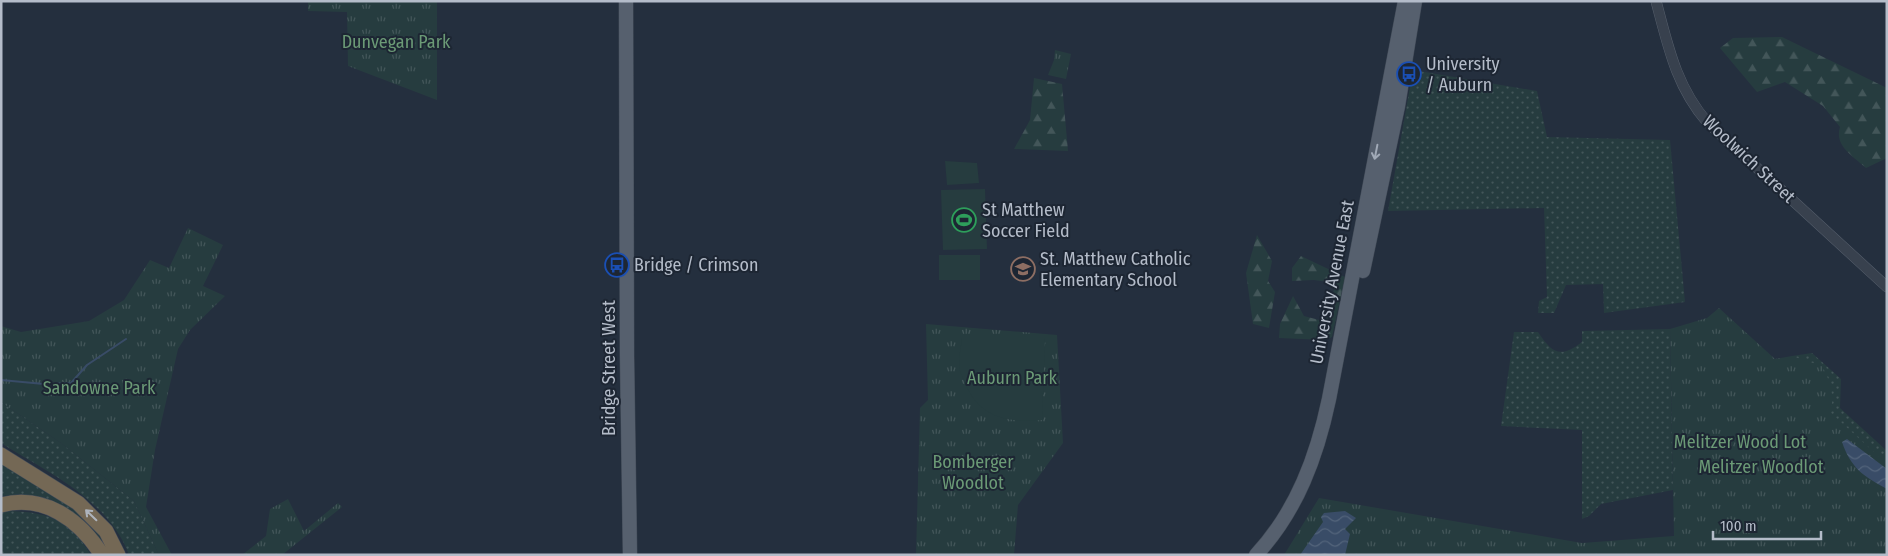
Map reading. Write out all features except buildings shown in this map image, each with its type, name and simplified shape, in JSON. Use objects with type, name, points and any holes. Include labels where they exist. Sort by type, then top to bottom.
[{"type":"highway","points":[[1,455],[78,503],[106,531],[118,555]]},
{"type":"highway","points":[[1,505],[15,501],[50,507],[69,517],[86,533],[102,555]]},
{"type":"main road","name":"Bridge Street West","points":[[626,1],[627,356],[630,555]]},
{"type":"main road","name":"University Avenue East","points":[[1256,555],[1292,504],[1304,481],[1318,445],[1329,399],[1405,1]]},
{"type":"main road","name":"University Avenue East","points":[[1268,555],[1300,510],[1323,460],[1329,438],[1398,106],[1416,1]]},
{"type":"street","name":"Woolwich Street","points":[[1656,1],[1675,69],[1681,84],[1697,110],[1707,122],[1887,286]]},
{"type":"green space","name":"Dunvegan Park","points":[[308,1],[437,1],[437,100],[348,66],[347,12],[308,11]]},
{"type":"green space","points":[[1782,37],[1887,88],[1887,158],[1866,168],[1850,155],[1842,145],[1839,134],[1840,127],[1823,106],[1785,82],[1757,92],[1720,48],[1733,38]]},
{"type":"green space","points":[[1055,50],[1071,54],[1066,79],[1048,75],[1054,60]]},
{"type":"green space","points":[[1413,70],[1537,91],[1547,137],[1670,140],[1685,302],[1604,313],[1603,284],[1566,285],[1554,313],[1538,313],[1539,301],[1547,297],[1544,208],[1388,211]]},
{"type":"green space","points":[[1034,78],[1062,84],[1068,151],[1014,149],[1030,120]]},
{"type":"green space","name":"St Matthew Soccer Field","points":[[945,161],[977,163],[979,183],[947,185]]},
{"type":"green space","name":"St Matthew Soccer Field","points":[[985,189],[987,249],[943,250],[941,190]]},
{"type":"green space","name":"Sandowne Park","points":[[188,228],[223,245],[203,286],[225,296],[190,330],[178,349],[155,450],[146,507],[172,555],[159,555],[134,501],[61,443],[1,402],[1,326],[21,332],[89,321],[124,300],[150,260],[169,268]]},
{"type":"green space","points":[[1257,235],[1272,261],[1268,281],[1275,292],[1269,328],[1253,324],[1246,273]]},
{"type":"green space","name":"St Matthew Soccer Field","points":[[939,255],[980,255],[980,280],[939,280]]},
{"type":"green space","points":[[1301,256],[1345,277],[1332,337],[1326,340],[1279,338],[1280,324],[1293,296],[1304,316],[1319,320],[1330,311],[1335,283],[1314,280],[1292,281],[1292,268]]},
{"type":"green space","name":"Melitzer Woodlot","points":[[1719,308],[1775,359],[1792,356],[1822,366],[1831,389],[1831,413],[1887,464],[1887,555],[1284,555],[1319,498],[1582,543],[1674,536],[1670,329],[1707,318]]},
{"type":"green space","points":[[926,324],[1057,335],[1063,443],[1018,505],[1014,555],[916,555],[920,408],[928,400]]},
{"type":"green space","points":[[1670,329],[1673,490],[1601,504],[1589,516],[1582,519],[1582,430],[1501,426],[1514,332],[1538,332],[1552,349],[1562,352],[1568,351],[1582,342],[1582,331]]},
{"type":"green space","name":"Auburn Park","points":[[962,338],[1045,338],[1042,420],[1007,419],[996,416],[978,404],[971,395],[960,370],[959,358]]},
{"type":"green space","points":[[1812,353],[1841,379],[1840,408],[1887,451],[1887,555],[1792,356]]},
{"type":"green space","points":[[1,402],[61,443],[134,501],[159,555],[129,555],[120,536],[107,518],[92,503],[75,489],[1,443]]},
{"type":"green space","points":[[1,462],[92,520],[116,555],[108,555],[103,543],[95,532],[73,513],[60,506],[34,497],[19,495],[1,496]]},
{"type":"green space","points":[[288,499],[304,531],[338,503],[342,507],[282,555],[242,555],[266,536],[270,509]]},
{"type":"green space","points":[[8,511],[35,513],[56,520],[74,533],[91,555],[1,555],[1,513]]},
{"type":"water","points":[[1847,439],[1887,469],[1887,489],[1871,480],[1854,465],[1842,442]]},
{"type":"water","points":[[1345,511],[1356,518],[1345,529],[1350,534],[1345,555],[1300,555],[1323,522],[1321,517],[1324,513]]},
{"type":"waterway","points":[[1,380],[44,384],[71,383],[87,365],[126,339]]},
{"type":"place","name":"University / Auburn","points":[[1409,74]]},
{"type":"place","name":"St Matthew Soccer Field","points":[[964,220]]},
{"type":"place","name":"Bridge / Crimson","points":[[617,265]]},
{"type":"place","name":"St. Matthew Catholic Elementary School","points":[[1023,269]]},
{"type":"park label","name":"Melitzer Wood Lot","points":[[1740,442]]},
{"type":"park label","name":"Bomberger Woodlot","points":[[973,472]]}]
